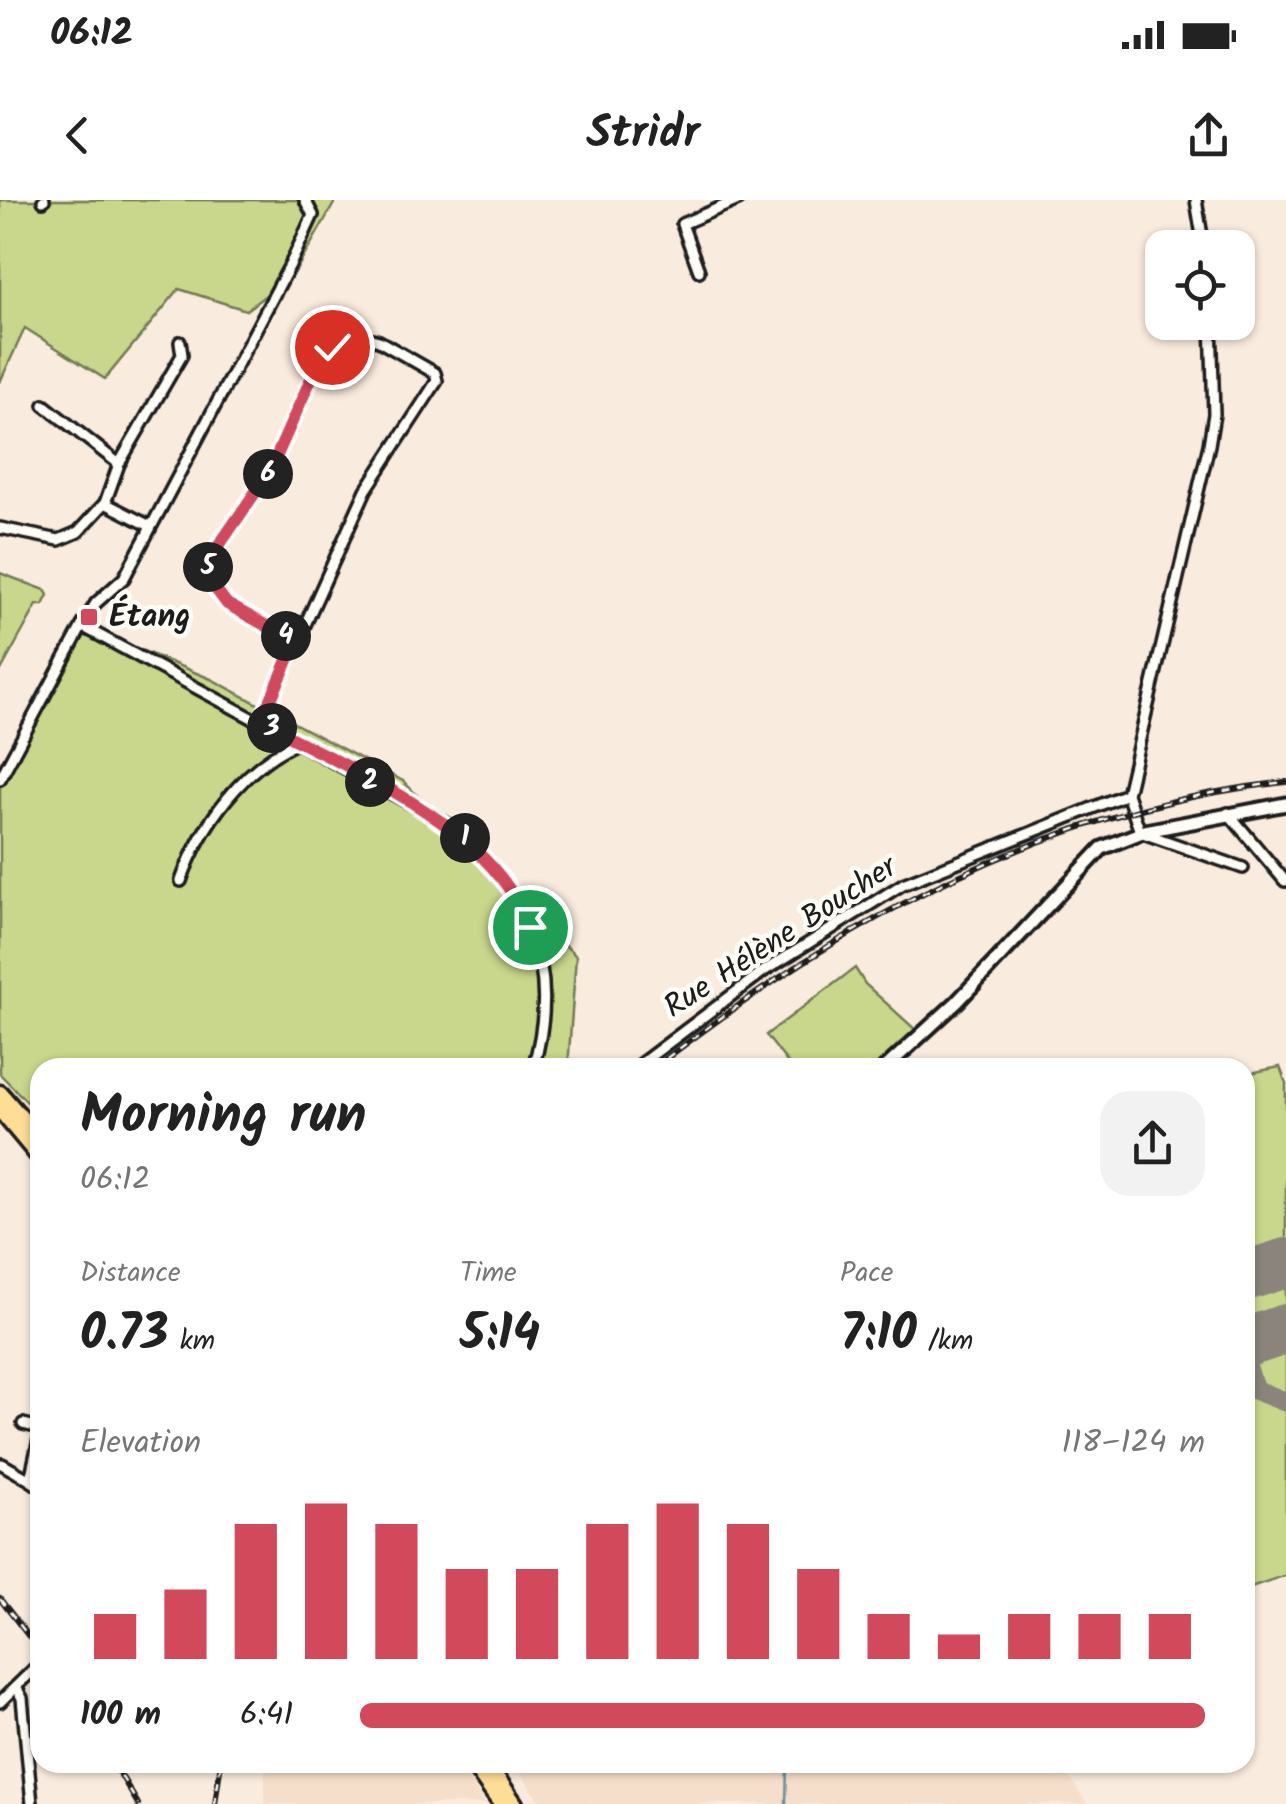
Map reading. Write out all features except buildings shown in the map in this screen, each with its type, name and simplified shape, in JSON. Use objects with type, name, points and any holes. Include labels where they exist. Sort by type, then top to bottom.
[{"type":"main road","points":[[0,1093],[30,1128]]},
{"type":"main road","points":[[0,1110],[30,1146]]},
{"type":"main road","points":[[479,1773],[501,1804]]},
{"type":"main road","points":[[494,1773],[515,1804]]},
{"type":"street","points":[[0,779],[82,626],[96,604],[124,578],[313,215],[304,200]]},
{"type":"street","points":[[698,271],[682,224],[738,200]]},
{"type":"street","points":[[1196,200],[1201,230]]},
{"type":"street","points":[[261,722],[366,490],[437,381],[435,373],[379,341],[358,335],[344,339],[322,356],[270,471],[209,560],[206,576],[227,604],[296,642]]},
{"type":"street","points":[[1140,832],[1127,794],[1209,446],[1214,414],[1211,340]]},
{"type":"street","points":[[0,528],[50,540],[69,538],[105,503],[119,464],[182,355],[180,342]]},
{"type":"street","points":[[44,406],[119,464]]},
{"type":"street","points":[[105,503],[150,526]]},
{"type":"street","points":[[82,626],[450,825],[520,901],[545,983],[536,1058]]},
{"type":"street","points":[[181,881],[224,800],[266,762],[298,742]]},
{"type":"street","name":"Rue Hélène Boucher","points":[[648,1058],[764,971],[903,884],[1127,794]]},
{"type":"street","points":[[896,1058],[957,1002],[1102,848],[1140,832],[1286,804]]},
{"type":"street","points":[[1228,813],[1285,881]]},
{"type":"street","points":[[1140,832],[1244,868]]},
{"type":"street","points":[[23,1424],[30,1427]]},
{"type":"street","points":[[2,1464],[30,1480]]},
{"type":"street","points":[[1,1700],[30,1673]]},
{"type":"street","points":[[16,1687],[22,1698],[32,1804]]},
{"type":"shaded area","points":[[265,1773],[464,1773],[486,1804],[265,1804]]},
{"type":"shaded area","points":[[520,1773],[1067,1773],[1087,1804],[542,1804]]},
{"type":"green space","points":[[0,200],[336,200],[294,274],[246,310],[179,289],[105,379],[25,328],[0,382]]},
{"type":"green space","points":[[0,573],[45,590],[48,595],[43,605],[37,605],[0,672]]},
{"type":"green space","points":[[78,624],[211,679],[403,781],[576,956],[569,1058],[30,1058],[30,1105],[0,1074],[0,766]]},
{"type":"green space","points":[[855,968],[865,984],[917,1031],[889,1058],[784,1058],[766,1035]]},
{"type":"green space","points":[[1280,1067],[1286,1083],[1286,1575],[1255,1586],[1255,1072]]},
{"type":"waterway","points":[[786,1804],[787,1773]]},
{"type":"taxiway","points":[[1255,1266],[1279,1265]]},
{"type":"taxiway","points":[[1255,1390],[1286,1402]]},
{"type":"runway","points":[[1255,1273],[1286,1263]]},
{"type":"runway","points":[[1255,1340],[1286,1329]]},
{"type":"railway","points":[[667,1058],[799,965],[950,880],[1030,845],[1112,817],[1197,796],[1286,782]]},
{"type":"railway","points":[[0,1599],[30,1638]]},
{"type":"railway","points":[[120,1773],[138,1804]]},
{"type":"railway","points":[[215,1804],[219,1773]]},
{"type":"place","name":"Étang","points":[[89,617]]},
{"type":"route","points":[[332,347],[314,372],[270,471],[209,560],[206,576],[227,604],[296,642],[261,722],[450,825],[496,870],[520,901],[530,927]]}]
